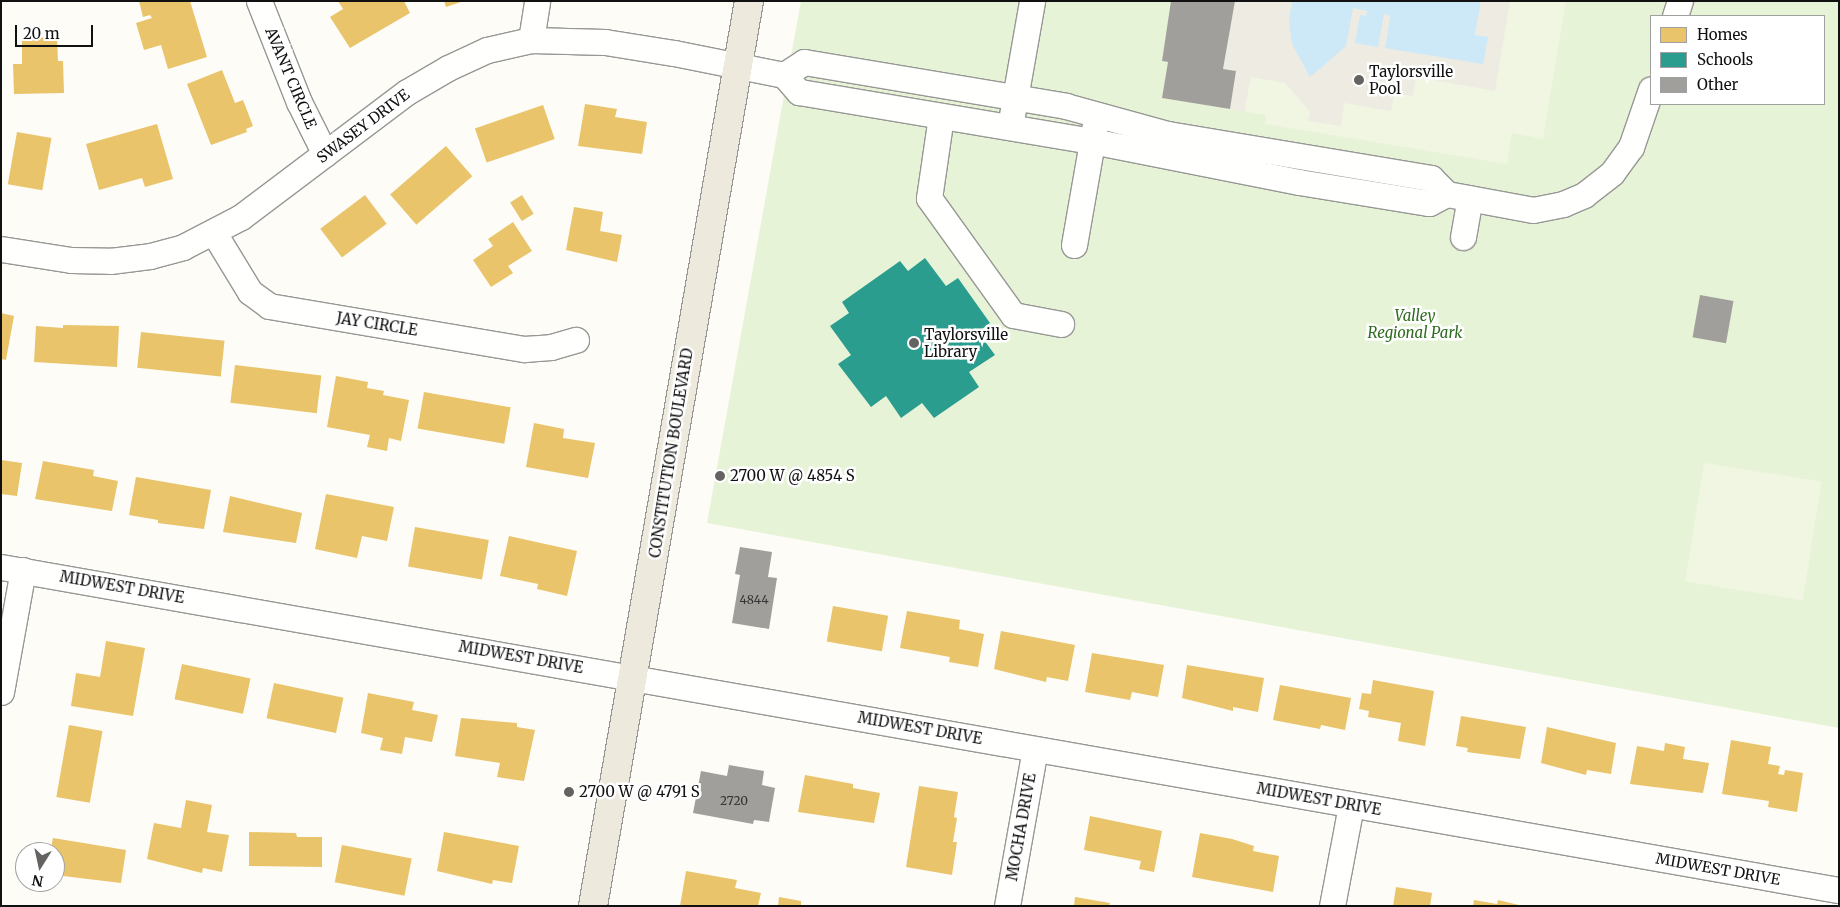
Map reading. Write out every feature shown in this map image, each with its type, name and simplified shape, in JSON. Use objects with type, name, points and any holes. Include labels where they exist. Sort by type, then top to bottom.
[{"type":"main road","name":"CONSTITUTION BOULEVARD","points":[[593,906],[749,1]]},
{"type":"street","name":"AVANT CIRCLE","points":[[259,1],[299,102],[325,154]]},
{"type":"street","points":[[531,40],[537,1]]},
{"type":"street","points":[[1010,127],[1032,1]]},
{"type":"street","points":[[1676,15],[1680,1]]},
{"type":"street","name":"SWASEY DRIVE","points":[[1,249],[70,260],[110,260],[150,256],[183,247],[214,233],[241,217],[407,92],[448,68],[487,50],[531,40],[605,42],[784,75]]},
{"type":"street","points":[[1459,196],[1429,204],[1092,141],[800,92],[784,75],[804,62],[1015,98],[1097,113],[1168,134],[1430,178],[1459,196],[1533,210],[1563,204],[1584,194],[1612,173],[1624,160],[1650,92]]},
{"type":"street","points":[[1074,245],[1097,113]]},
{"type":"street","points":[[941,116],[929,198],[1013,315],[1061,324]]},
{"type":"street","points":[[1459,196],[1463,238]]},
{"type":"street","name":"JAY CIRCLE","points":[[214,233],[250,292],[269,306],[524,349],[551,347],[576,340]]},
{"type":"street","points":[[1,692],[12,569]]},
{"type":"street","name":"MIDWEST DRIVE","points":[[12,569],[634,676],[1350,805],[1839,890]]},
{"type":"street","name":"MOCHA DRIVE","points":[[1007,906],[1035,749]]},
{"type":"street","points":[[1332,906],[1350,805]]},
{"type":"green space","name":"Valley Regional Park","points":[[801,1],[1839,1],[1839,728],[707,523]]},
{"type":"green space","name":"Taylorsville Pool","points":[[1171,1],[1566,1],[1543,139],[1512,133],[1507,164],[1265,124],[1266,115],[1162,98],[1168,63],[1162,61]]},
{"type":"green space","points":[[1704,463],[1822,482],[1803,600],[1685,582]]},
{"type":"shaded area","points":[[1235,1],[1292,1],[1290,8],[1346,46],[1352,8],[1367,11],[1366,17],[1360,16],[1356,43],[1378,46],[1383,14],[1390,15],[1385,47],[1475,35],[1481,1],[1510,1],[1495,91],[1416,77],[1413,96],[1394,93],[1391,111],[1344,103],[1341,126],[1308,121],[1310,112],[1285,83],[1251,77],[1244,112],[1230,109],[1236,71],[1223,69]]},
{"type":"water","points":[[1292,1],[1481,1],[1475,35],[1488,37],[1483,64],[1385,48],[1390,16],[1384,14],[1378,47],[1355,43],[1360,15],[1366,16],[1367,11],[1353,8],[1346,46],[1310,77],[1292,44],[1289,21]]},
{"type":"building: Homes","points":[[139,1],[190,1],[207,57],[168,69],[161,45],[144,50],[136,23],[152,18],[150,15],[143,17]]},
{"type":"building: Homes","points":[[338,1],[404,1],[410,13],[350,48],[330,17],[343,9]]},
{"type":"building: Homes","points":[[444,1],[461,1],[461,2],[446,7]]},
{"type":"building: Homes","points":[[57,37],[58,61],[63,61],[64,93],[14,94],[13,64],[22,64],[22,38]]},
{"type":"building: Homes","points":[[222,70],[235,103],[243,100],[253,126],[246,129],[247,132],[211,145],[187,84]]},
{"type":"building: Homes","points":[[585,104],[617,109],[615,117],[647,122],[642,154],[578,146]]},
{"type":"building: Homes","points":[[543,105],[555,139],[487,162],[475,128]]},
{"type":"building: Homes","points":[[157,124],[173,179],[145,187],[142,178],[99,190],[86,144]]},
{"type":"building: Homes","points":[[17,132],[51,138],[42,190],[8,184]]},
{"type":"building: Homes","points":[[446,146],[472,176],[416,225],[390,195]]},
{"type":"building: Homes","points":[[365,195],[387,224],[342,257],[320,229]]},
{"type":"building: Homes","points":[[522,195],[534,214],[522,221],[510,202]]},
{"type":"building: Homes","points":[[574,207],[603,212],[600,231],[622,235],[617,262],[566,250]]},
{"type":"building: Homes","points":[[513,222],[532,251],[508,266],[513,273],[491,287],[473,260],[493,246],[488,239]]},
{"type":"building: Homes","points":[[1,313],[14,316],[6,360],[1,359]]},
{"type":"building: Homes","points":[[63,325],[119,326],[117,367],[34,362],[36,326],[63,328]]},
{"type":"building: Homes","points":[[141,332],[225,341],[221,377],[137,368]]},
{"type":"building: Homes","points":[[235,365],[321,376],[317,413],[230,403]]},
{"type":"building: Homes","points":[[336,376],[368,382],[367,388],[384,391],[383,395],[409,400],[401,441],[389,438],[387,451],[367,447],[370,435],[327,427]]},
{"type":"building: Homes","points":[[424,392],[511,407],[504,444],[418,428]]},
{"type":"building: Homes","points":[[534,423],[564,429],[563,438],[595,443],[588,478],[526,467]]},
{"type":"building: Homes","points":[[1,460],[22,463],[17,496],[1,494]]},
{"type":"building: Homes","points":[[43,461],[94,470],[93,476],[118,481],[112,511],[35,499]]},
{"type":"building: Homes","points":[[136,477],[211,490],[204,529],[158,523],[158,520],[129,515]]},
{"type":"building: Homes","points":[[326,494],[394,507],[387,541],[362,536],[357,558],[315,549]]},
{"type":"building: Homes","points":[[230,496],[302,513],[296,543],[223,532]]},
{"type":"building: Homes","points":[[415,527],[489,540],[482,579],[408,566]]},
{"type":"building: Homes","points":[[509,536],[577,551],[567,596],[537,589],[538,584],[500,576]]},
{"type":"building: Homes","points":[[833,606],[888,616],[882,651],[827,641]]},
{"type":"building: Homes","points":[[907,611],[960,620],[959,629],[984,634],[978,667],[949,662],[950,657],[900,648]]},
{"type":"building: Homes","points":[[1001,631],[1075,645],[1068,681],[1047,677],[1046,682],[994,669]]},
{"type":"building: Homes","points":[[106,641],[145,648],[133,716],[71,706],[76,673],[100,677]]},
{"type":"building: Homes","points":[[1092,653],[1164,665],[1158,697],[1132,692],[1130,700],[1085,692]]},
{"type":"building: Homes","points":[[182,664],[250,679],[243,714],[175,699]]},
{"type":"building: Homes","points":[[1187,665],[1264,678],[1258,712],[1233,707],[1233,711],[1182,698]]},
{"type":"building: Homes","points":[[1373,680],[1434,691],[1425,746],[1398,741],[1401,723],[1368,717],[1369,711],[1359,709],[1362,693],[1371,694]]},
{"type":"building: Homes","points":[[274,683],[343,698],[336,733],[267,718]]},
{"type":"building: Homes","points":[[1280,685],[1351,698],[1345,730],[1321,725],[1320,729],[1273,720]]},
{"type":"building: Homes","points":[[368,693],[414,702],[412,710],[438,715],[432,742],[405,737],[402,754],[380,750],[383,738],[361,733]]},
{"type":"building: Homes","points":[[1461,716],[1526,727],[1520,759],[1467,752],[1468,748],[1456,746]]},
{"type":"building: Homes","points":[[461,718],[517,723],[517,727],[535,730],[524,781],[497,777],[500,763],[455,756]]},
{"type":"building: Homes","points":[[69,725],[102,731],[90,803],[56,797]]},
{"type":"building: Homes","points":[[1547,727],[1616,743],[1611,774],[1587,770],[1586,775],[1541,763]]},
{"type":"building: Homes","points":[[1731,740],[1771,747],[1768,764],[1780,766],[1778,774],[1784,775],[1785,770],[1803,773],[1797,812],[1768,807],[1769,801],[1722,794]]},
{"type":"building: Homes","points":[[1665,743],[1685,747],[1683,759],[1709,763],[1703,793],[1630,784],[1637,746],[1664,751]]},
{"type":"building: Homes","points":[[805,775],[853,784],[853,788],[880,793],[874,823],[798,812]]},
{"type":"building: Homes","points":[[919,786],[958,792],[954,817],[957,818],[953,842],[957,842],[952,875],[906,867]]},
{"type":"building: Homes","points":[[186,800],[212,805],[207,832],[229,835],[222,872],[203,868],[202,873],[147,859],[154,823],[181,828]]},
{"type":"building: Homes","points":[[1090,816],[1162,831],[1154,872],[1139,869],[1141,861],[1084,850]]},
{"type":"building: Homes","points":[[249,832],[296,833],[297,837],[322,837],[322,867],[249,866]]},
{"type":"building: Homes","points":[[444,832],[519,846],[512,883],[493,880],[492,884],[437,871]]},
{"type":"building: Homes","points":[[1200,833],[1232,839],[1254,846],[1253,851],[1279,856],[1273,892],[1192,877]]},
{"type":"building: Homes","points":[[53,838],[126,850],[121,883],[65,876],[65,842],[52,842]]},
{"type":"building: Homes","points":[[342,845],[412,859],[404,896],[335,882]]},
{"type":"building: Homes","points":[[686,871],[737,880],[735,888],[761,893],[758,906],[680,906]]},
{"type":"building: Homes","points":[[1396,887],[1432,893],[1430,906],[1393,906]]},
{"type":"building: Homes","points":[[779,897],[801,901],[801,906],[778,906]]},
{"type":"building: Homes","points":[[1075,897],[1110,903],[1109,906],[1074,906]]},
{"type":"building: Homes","points":[[1474,900],[1497,904],[1498,900],[1523,906],[1473,906]]},
{"type":"building: Schools","name":"Taylorsville Library","points":[[925,258],[946,286],[958,278],[990,323],[978,332],[995,355],[969,372],[979,387],[934,418],[922,403],[901,418],[886,396],[871,407],[838,364],[851,355],[830,326],[849,313],[842,302],[900,261],[908,271]]},
{"type":"building: Other","points":[[1171,1],[1235,1],[1223,69],[1236,71],[1230,109],[1162,98],[1168,62],[1162,61]]},
{"type":"building: Other","points":[[1700,295],[1733,301],[1726,343],[1693,337]]},
{"type":"building: Other","points":[[740,547],[772,552],[768,577],[777,578],[769,629],[732,623],[740,575],[735,574]]},
{"type":"building: Other","points":[[729,765],[764,771],[762,785],[775,788],[769,822],[754,820],[753,824],[693,813],[701,771],[727,776]]},
{"type":"place","name":"Taylorsville Pool","points":[[1359,80]]},
{"type":"place","name":"Taylorsville Library","points":[[914,343]]},
{"type":"place","name":"2700 W @ 4854 S","points":[[720,476]]},
{"type":"place","name":"2700 W @ 4791 S","points":[[569,792]]}]
